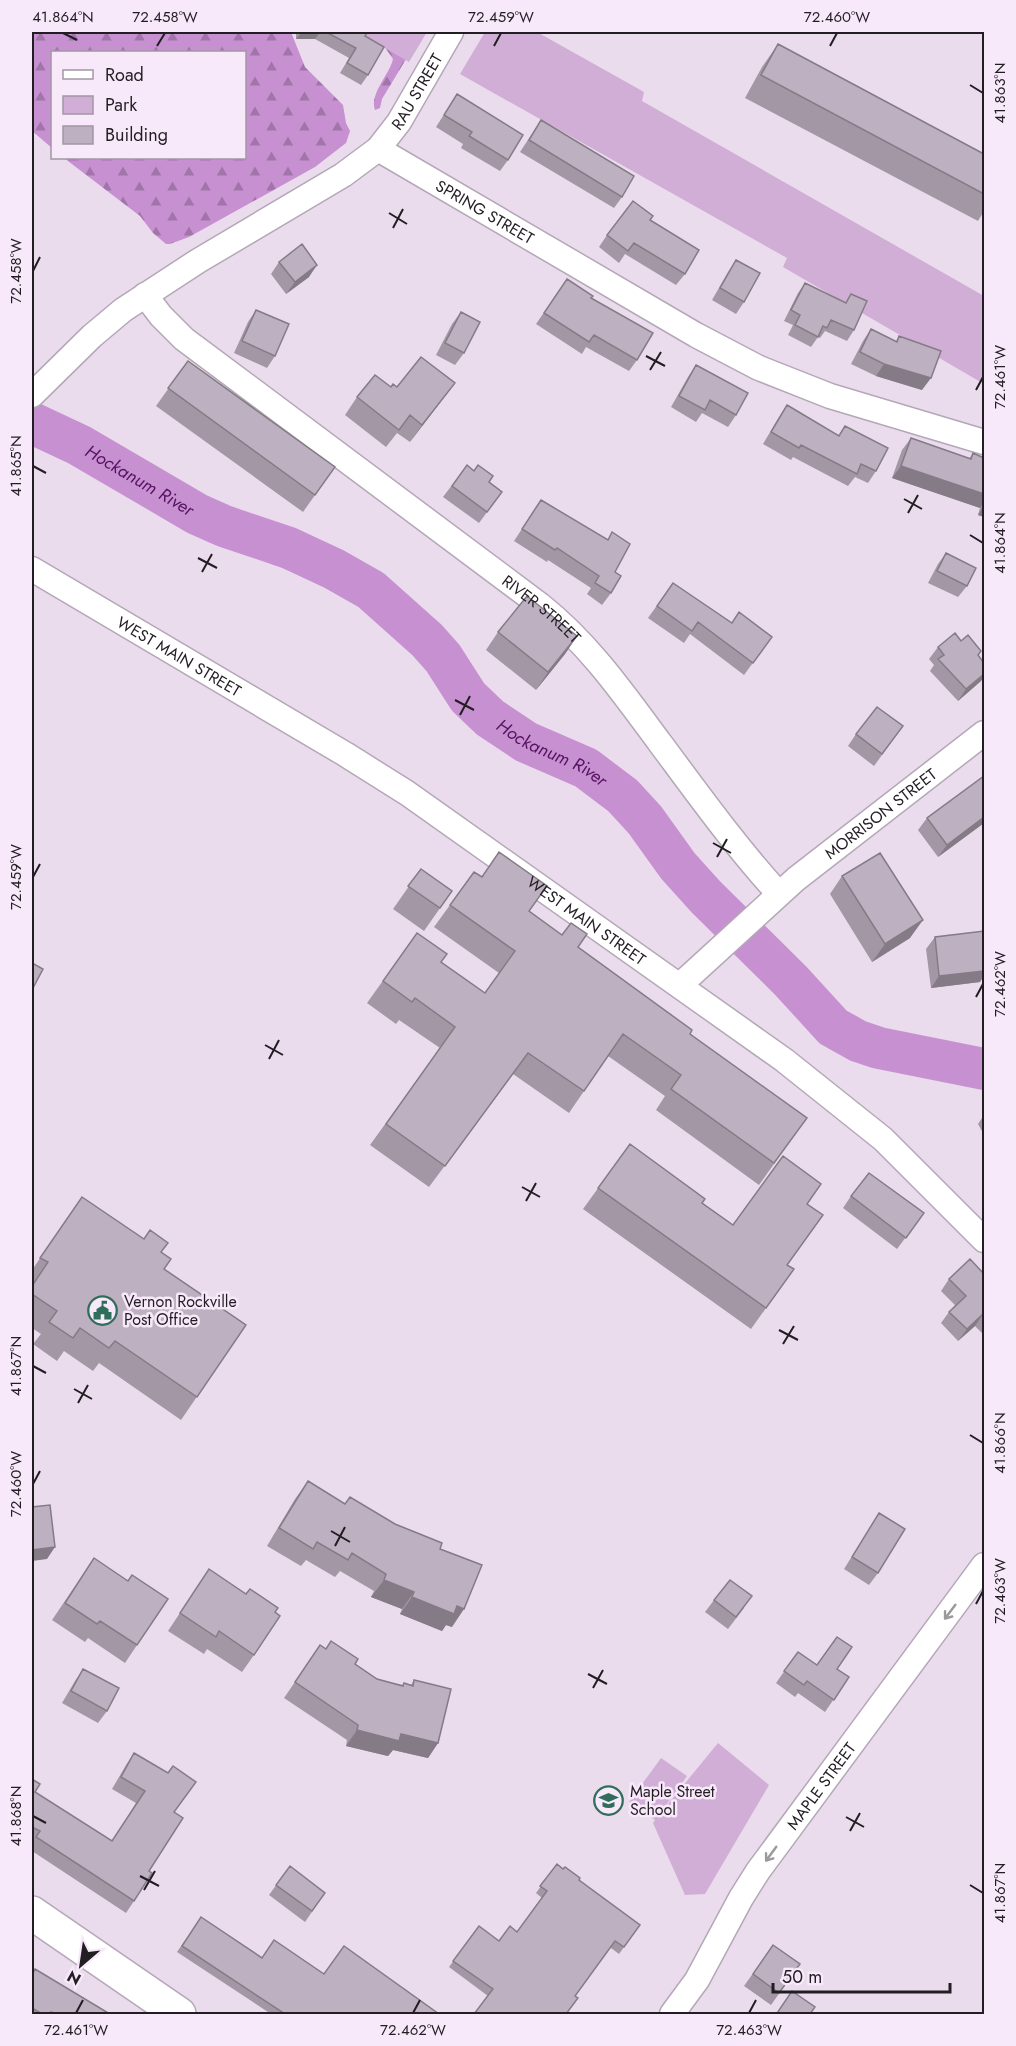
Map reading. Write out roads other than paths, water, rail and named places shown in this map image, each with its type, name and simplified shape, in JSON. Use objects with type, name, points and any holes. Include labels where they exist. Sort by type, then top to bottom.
[{"type":"main road","points":[[32,1913],[178,2014]]},
{"type":"street","name":"RAU STREET","points":[[378,149],[399,122],[451,32]]},
{"type":"street","points":[[32,395],[108,322],[145,295],[343,175],[378,149]]},
{"type":"street","name":"SPRING STREET","points":[[378,149],[696,335],[759,368],[830,396],[984,442]]},
{"type":"street","name":"RIVER STREET","points":[[145,295],[161,316],[184,339],[569,629],[601,664],[743,851],[779,894]]},
{"type":"street","name":"WEST MAIN STREET","points":[[32,569],[389,782],[680,986],[784,1060],[883,1139],[984,1240]]},
{"type":"street","name":"MORRISON STREET","points":[[779,894],[984,734]]},
{"type":"street","points":[[680,986],[779,894]]},
{"type":"street","name":"MAPLE STREET","points":[[672,2014],[706,1964],[754,1878],[984,1565]]},
{"type":"waterway","name":"Hockanum River","points":[[32,423],[79,445],[197,514],[224,526],[289,548],[334,569],[371,590],[427,640],[443,658],[468,697],[490,718],[526,742],[586,768],[623,796],[645,820],[678,866],[706,897],[791,981],[833,1027],[858,1041],[879,1048],[984,1069]]},
{"type":"place","name":"Vernon Rockville Post Office","points":[[103,1310]]},
{"type":"place","name":"Maple Street School","points":[[609,1800]]}]
